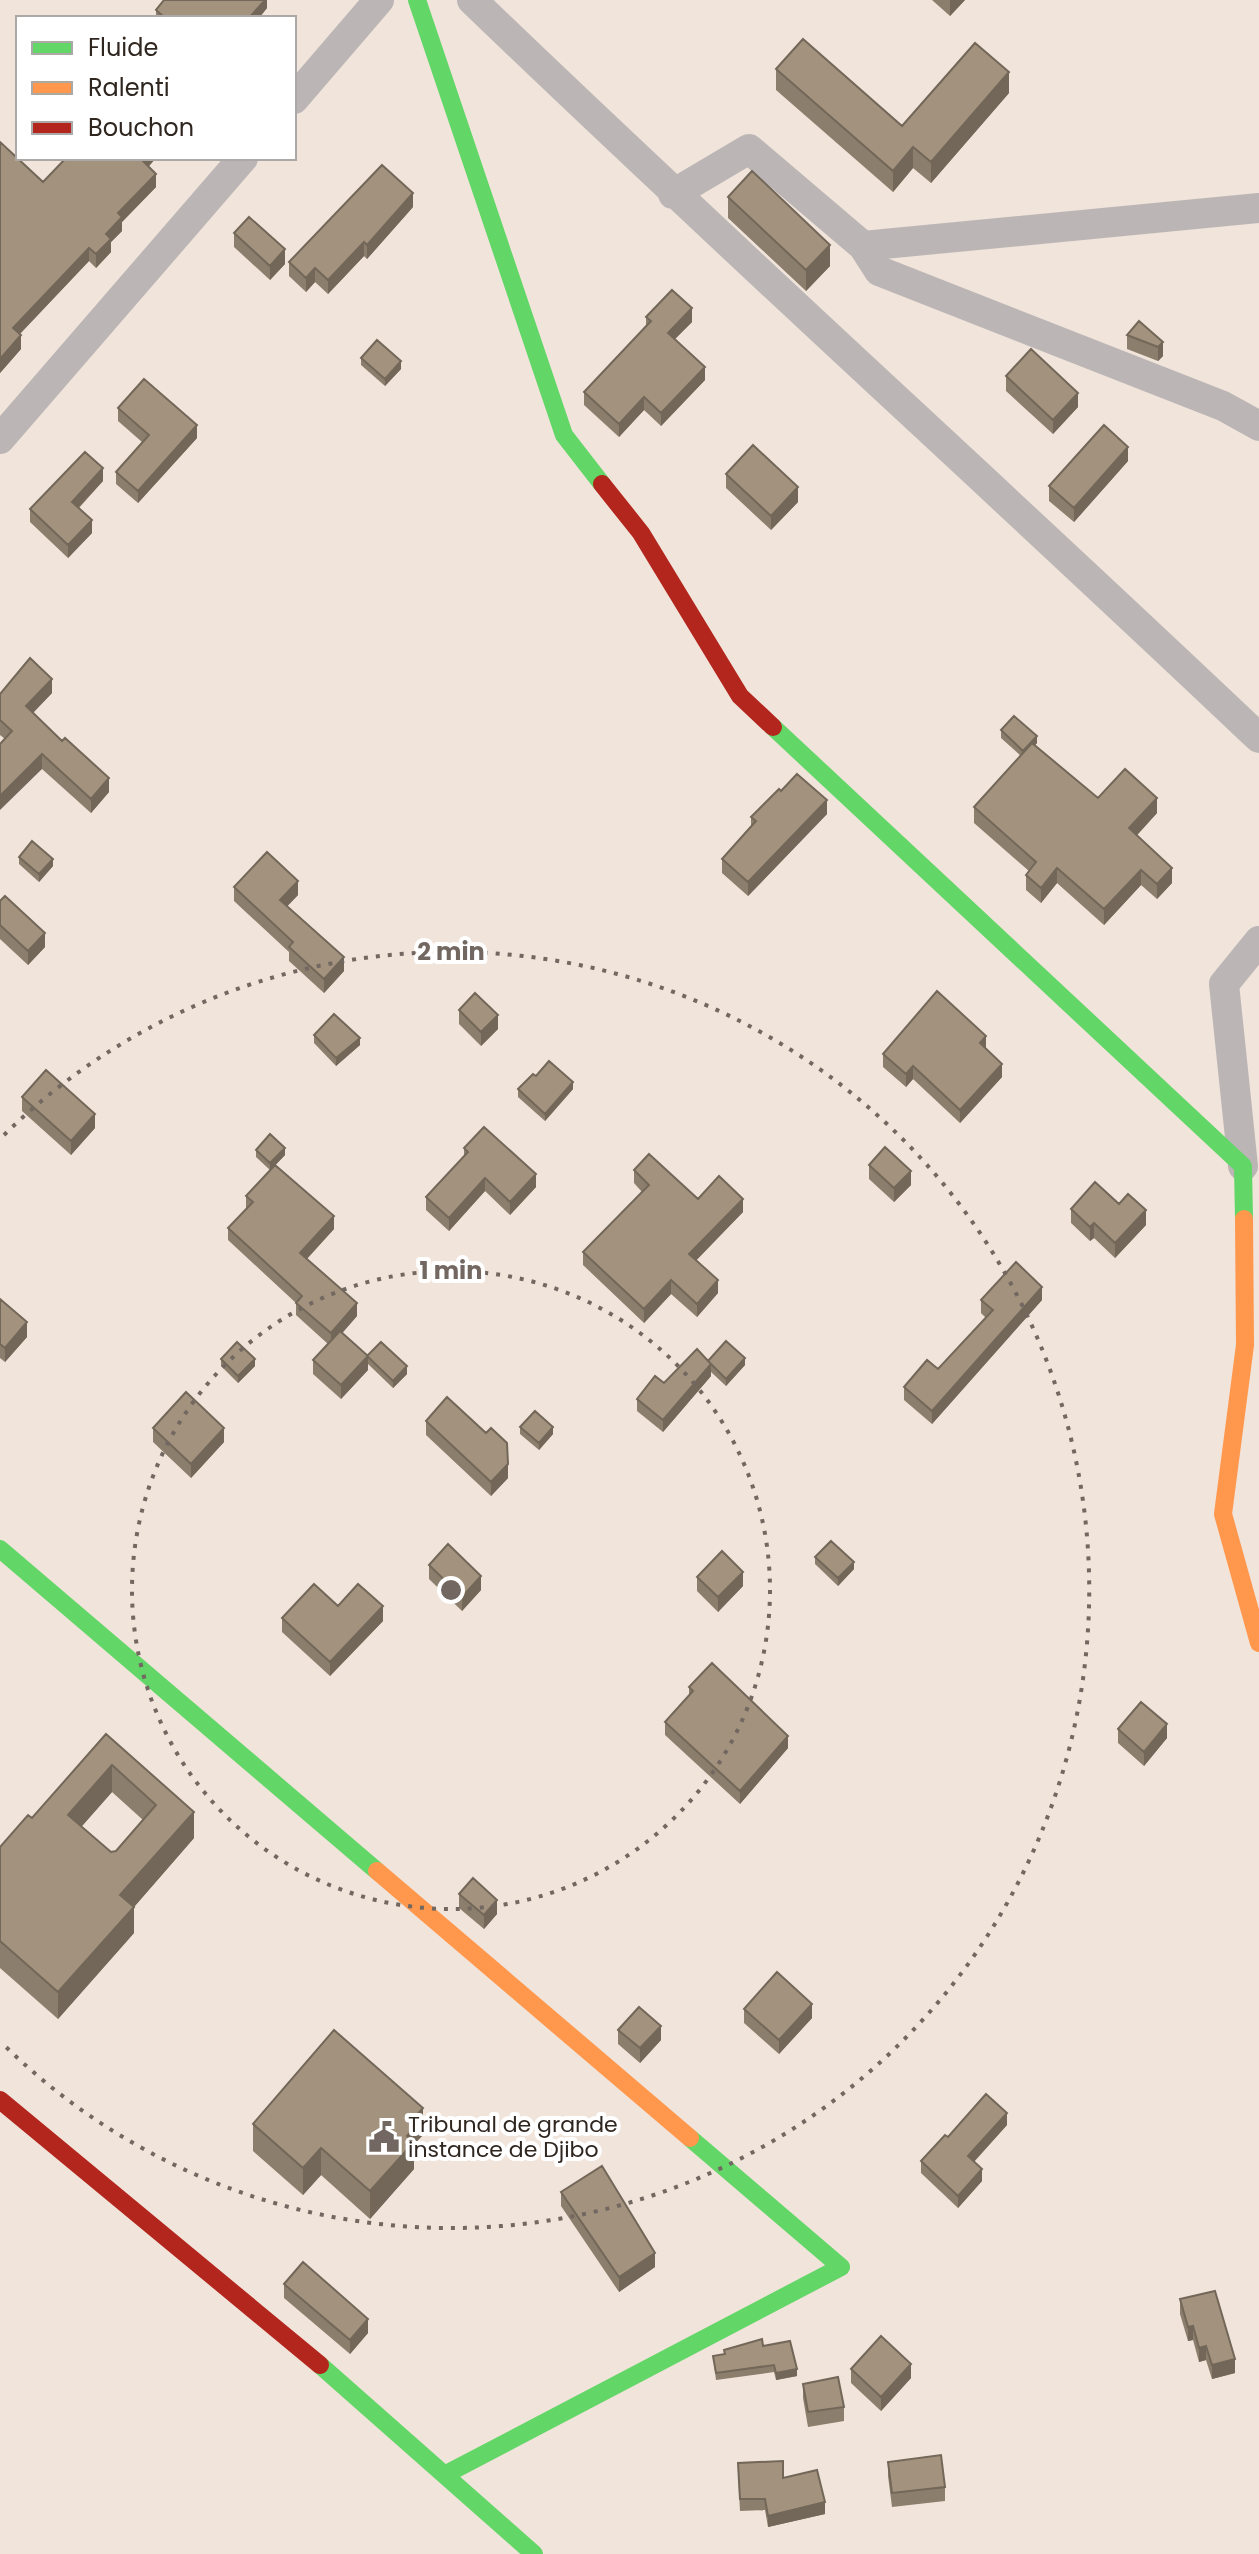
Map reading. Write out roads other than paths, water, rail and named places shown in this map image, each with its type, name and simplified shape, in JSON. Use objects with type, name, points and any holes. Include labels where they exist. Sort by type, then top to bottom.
[{"type":"street","points":[[296,97],[379,0]]},
{"type":"street","points":[[417,0],[564,435],[641,533],[740,696],[1243,1166]]},
{"type":"street","points":[[472,0],[673,194],[1082,570],[1259,738]]},
{"type":"street","points":[[673,194],[749,149],[863,246],[879,271],[1223,406],[1259,426]]},
{"type":"street","points":[[5,424],[241,160]]},
{"type":"street","points":[[863,246],[1259,208]]},
{"type":"street","points":[[1259,941],[1224,984],[1243,1166],[1245,1345],[1223,1514],[1259,1643]]},
{"type":"street","points":[[0,1549],[841,2267],[450,2472]]},
{"type":"street","points":[[0,2100],[67,2160],[450,2472],[534,2554]]},
{"type":"place","name":"Tribunal de grande instance de Djibo","points":[[384,2137]]}]
